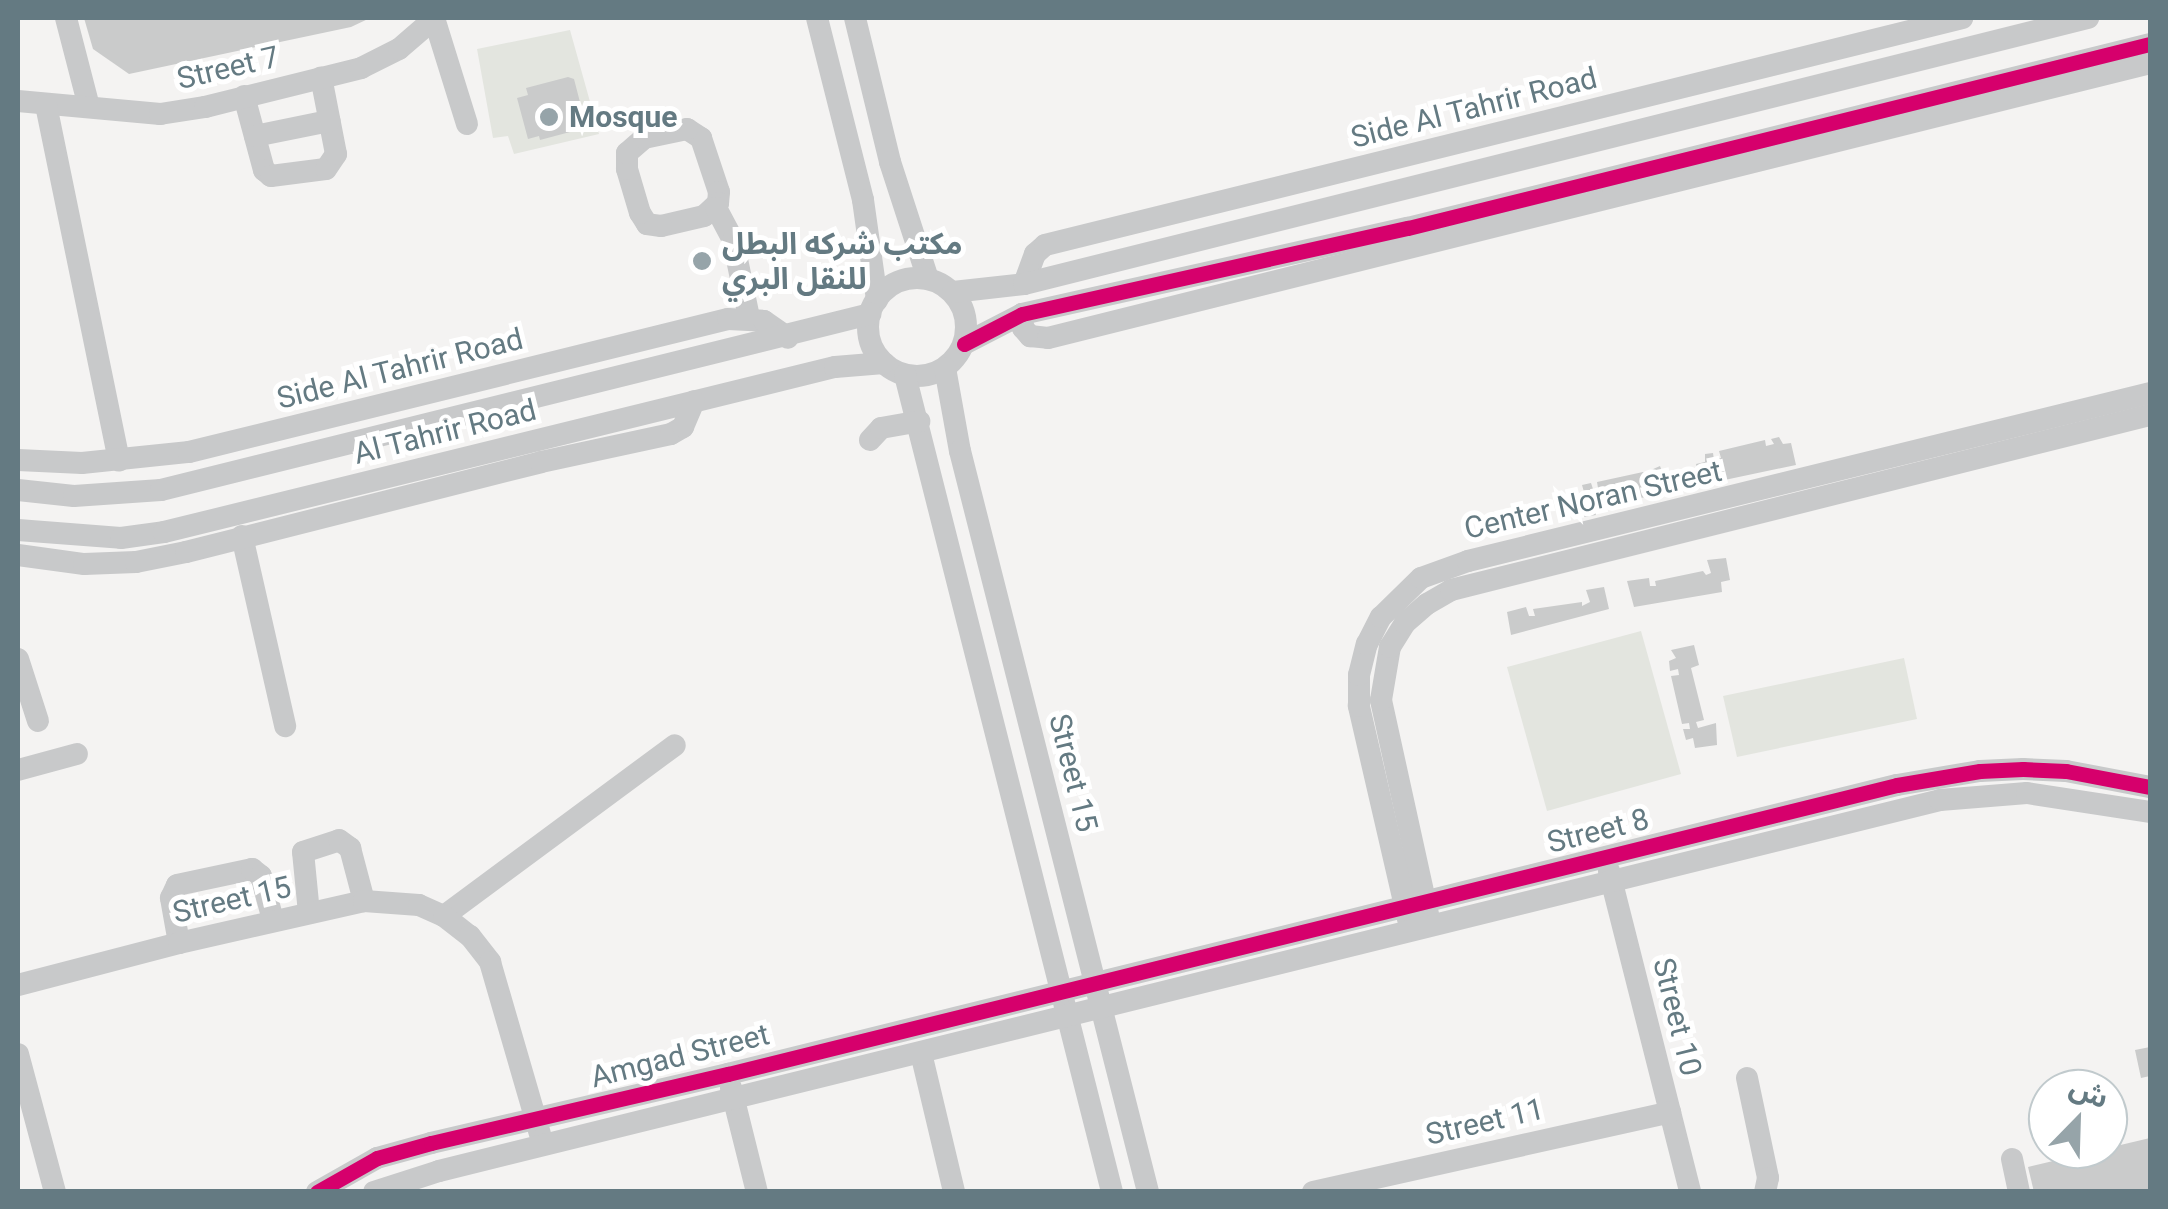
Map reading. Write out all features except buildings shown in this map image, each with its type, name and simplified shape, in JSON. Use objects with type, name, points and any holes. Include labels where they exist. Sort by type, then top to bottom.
[{"type":"street","points":[[66,18],[88,107]]},
{"type":"street","points":[[434,18],[467,124]]},
{"type":"street","name":"Street 7","points":[[18,101],[160,114],[362,68],[399,49],[434,18]]},
{"type":"street","points":[[817,18],[863,200],[873,307],[870,341],[895,369],[919,421],[1112,1192]]},
{"type":"street","points":[[855,18],[890,162],[928,279]]},
{"type":"street","name":"Side Al Tahrir Road","points":[[1024,284],[1035,254],[1045,245],[1962,18]]},
{"type":"street","points":[[952,292],[1024,284],[2088,18]]},
{"type":"street","points":[[895,369],[926,376],[945,368],[964,344],[1022,314],[1023,328],[1030,336],[1048,338],[1432,232],[2150,44]]},
{"type":"street","points":[[1432,232],[2150,63]]},
{"type":"street","points":[[244,96],[264,170],[280,178],[326,168],[336,154],[320,77]]},
{"type":"street","points":[[46,105],[119,462]]},
{"type":"street","points":[[255,136],[329,121]]},
{"type":"street","points":[[1544,121],[1552,150]]},
{"type":"street","points":[[716,208],[704,216],[661,226],[648,224],[640,213],[626,169],[632,146],[644,138],[678,130],[695,132],[705,146],[720,192],[716,208],[737,252],[749,317],[764,320],[788,338]]},
{"type":"street","points":[[873,307],[899,281],[928,279],[952,292],[964,312],[964,344]]},
{"type":"street","name":"Al Tahrir Road","points":[[18,490],[74,496],[161,490],[788,338],[873,307]]},
{"type":"street","name":"Side Al Tahrir Road","points":[[18,460],[119,462],[189,452],[749,317]]},
{"type":"street","name":"Al Tahrir Road","points":[[18,530],[121,538],[164,532],[836,367],[895,369]]},
{"type":"street","name":"Street 15","points":[[945,368],[960,451],[1148,1192]]},
{"type":"street","points":[[491,378],[499,407]]},
{"type":"street","name":"Center Noran Street","points":[[1422,930],[1359,706],[1359,675],[1366,644],[1381,616],[1422,578],[1468,561],[2150,394]]},
{"type":"street","points":[[18,555],[84,564],[136,562],[670,434],[683,427],[694,402]]},
{"type":"street","name":"Center Noran Street","points":[[1415,904],[1381,700],[1390,647],[1404,624],[1427,604],[1450,590],[2150,415]]},
{"type":"street","points":[[870,440],[881,428],[919,421]]},
{"type":"street","points":[[242,536],[285,726]]},
{"type":"street","points":[[18,659],[38,722]]},
{"type":"street","points":[[444,916],[676,744]]},
{"type":"street","points":[[18,770],[77,754]]},
{"type":"street","name":"Street 8","points":[[1062,990],[1938,776],[2023,769],[2066,771],[2150,787]]},
{"type":"street","name":"Street 8","points":[[1068,1017],[1940,800],[2027,793],[2150,812]]},
{"type":"street","points":[[309,913],[303,852],[339,840],[350,848],[364,902]]},
{"type":"street","name":"Street 10","points":[[1606,858],[1690,1192]]},
{"type":"street","points":[[179,942],[171,898],[177,885],[258,871],[274,920]]},
{"type":"street","name":"Street 15","points":[[18,986],[274,920],[392,900],[444,916],[470,936],[490,962],[544,1147]]},
{"type":"street","name":"Amgad Street","points":[[317,1192],[377,1158],[1062,990]]},
{"type":"street","name":"Amgad Street","points":[[374,1192],[439,1171],[734,1102],[1068,1017]]},
{"type":"street","points":[[921,1053],[954,1192]]},
{"type":"street","points":[[18,1054],[55,1192]]},
{"type":"street","points":[[728,1074],[758,1192]]},
{"type":"street","points":[[1747,1078],[1768,1178],[1765,1192]]},
{"type":"street","name":"Street 11","points":[[1313,1192],[1670,1112]]},
{"type":"street","points":[[2012,1159],[2019,1192]]},
{"type":"shaded area","points":[[570,30],[599,134],[514,154],[508,136],[493,138],[477,49]]},
{"type":"shaded area","points":[[1641,631],[1681,774],[1547,811],[1507,667]]},
{"type":"shaded area","points":[[1904,658],[1917,719],[1737,757],[1723,696]]},
{"type":"cycle path","points":[[964,344],[1022,314],[1408,228],[2150,44]]},
{"type":"cycle path","points":[[317,1192],[377,1158],[431,1143],[728,1074],[1897,785],[1980,771],[2023,769],[2066,771],[2150,787]]},
{"type":"place","name":"Mosque","points":[[549,117]]},
{"type":"place","name":"مكتب شركه البطل للنقل البري","points":[[702,261]]}]
